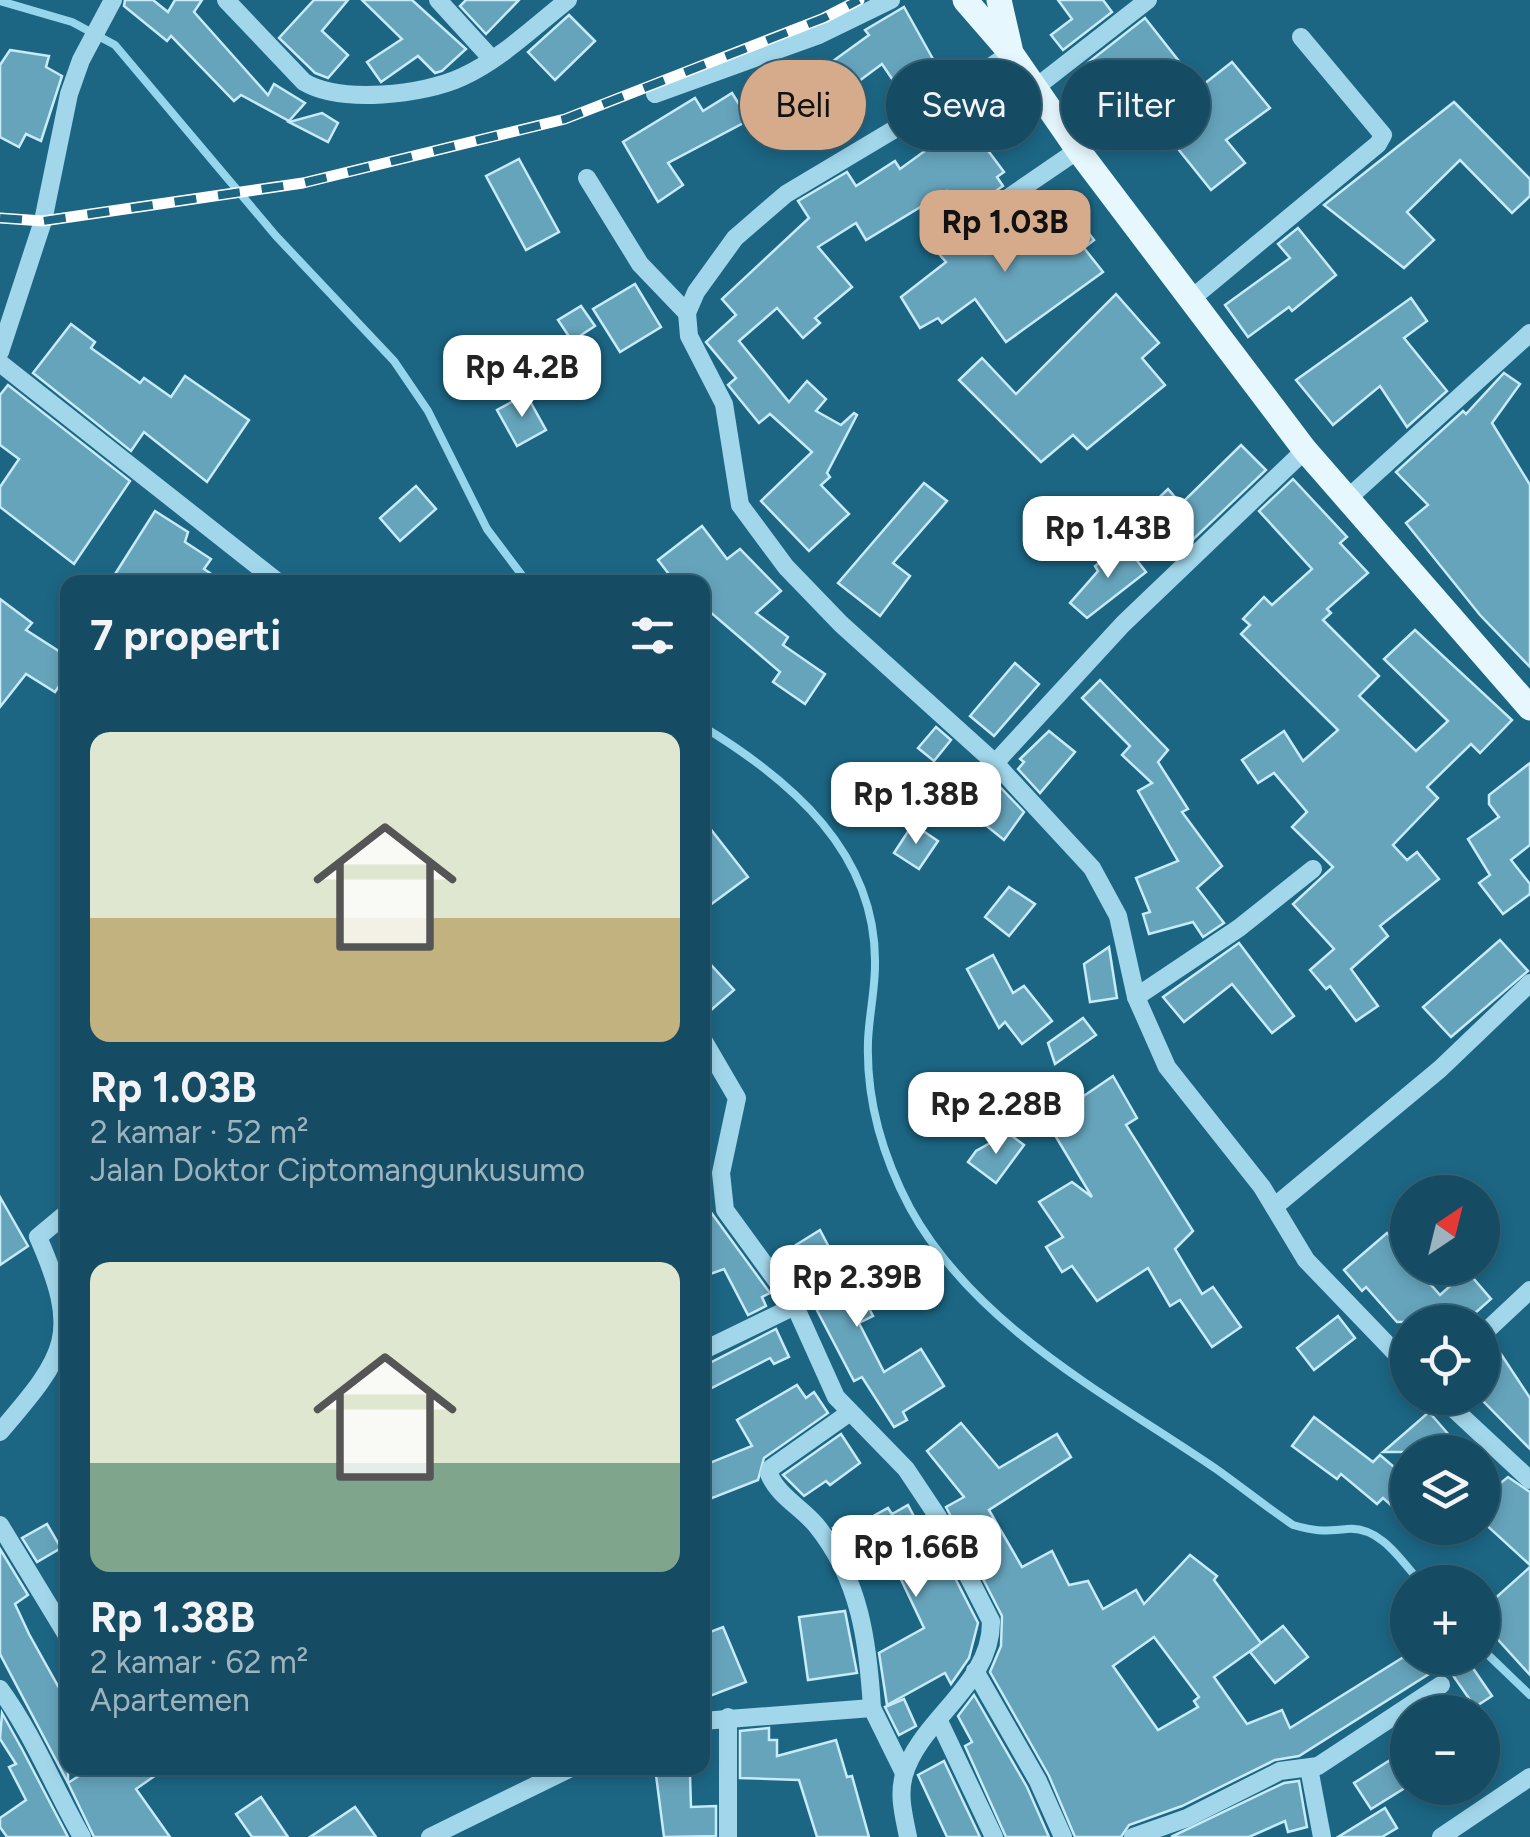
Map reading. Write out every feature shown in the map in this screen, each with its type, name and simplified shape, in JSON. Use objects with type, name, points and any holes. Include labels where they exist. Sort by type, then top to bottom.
[{"type":"main road","points":[[965,0],[1016,60]]},
{"type":"main road","points":[[999,0],[1011,53]]},
{"type":"main road","points":[[1041,97],[1061,125]]},
{"type":"main road","points":[[1078,150],[1305,450],[1530,708]]},
{"type":"street","points":[[0,352],[44,221],[58,139],[81,60],[113,0]]},
{"type":"street","points":[[226,0],[292,71],[320,92],[344,96],[436,85],[464,77],[568,0]]},
{"type":"street","points":[[438,0],[490,58]]},
{"type":"street","points":[[656,94],[820,35],[891,0]]},
{"type":"street","points":[[1041,83],[1148,0]]},
{"type":"street","points":[[1191,299],[1378,144],[1383,135],[1301,38]]},
{"type":"street","points":[[1011,53],[926,111],[786,194],[735,238],[696,292],[687,313],[689,336],[724,404],[740,506],[786,567],[841,624],[995,763],[1092,868],[1118,916],[1136,997],[1167,1066],[1274,1207],[1306,1260],[1390,1347]]},
{"type":"street","points":[[964,228],[1078,150]]},
{"type":"street","points":[[587,178],[640,264],[687,313]]},
{"type":"street","points":[[1346,500],[1530,334]]},
{"type":"street","points":[[0,363],[270,575]]},
{"type":"street","points":[[995,763],[1124,624],[1305,450]]},
{"type":"street","points":[[1136,997],[1240,928],[1313,869]]},
{"type":"street","points":[[1274,1207],[1440,1069],[1530,983]]},
{"type":"street","points":[[710,1052],[737,1098],[721,1173],[725,1210],[796,1306],[827,1381],[849,1413],[906,1469],[958,1551],[986,1607],[991,1638],[975,1671],[904,1773],[901,1805],[908,1837]]},
{"type":"street","points":[[0,1432],[44,1380],[60,1347],[60,1288],[38,1237],[60,1219]]},
{"type":"street","points":[[1500,1318],[1530,1290]]},
{"type":"street","points":[[710,1346],[796,1306]]},
{"type":"street","points":[[849,1413],[769,1474],[777,1489],[828,1540],[855,1594],[864,1621],[872,1708],[904,1773]]},
{"type":"street","points":[[1460,1415],[1530,1480]]},
{"type":"street","points":[[0,1526],[60,1625]]},
{"type":"street","points":[[975,1671],[1038,1781],[1062,1837]]},
{"type":"street","points":[[1133,1837],[1171,1830],[1280,1771],[1309,1768],[1441,1685]]},
{"type":"street","points":[[0,1689],[25,1724],[42,1766],[82,1837]]},
{"type":"street","points":[[710,1719],[872,1708]]},
{"type":"street","points":[[728,1717],[728,1837]]},
{"type":"street","points":[[939,1722],[994,1837]]},
{"type":"street","points":[[1309,1768],[1322,1837]]},
{"type":"street","points":[[430,1837],[557,1775]]},
{"type":"street","points":[[1441,1837],[1530,1778]]},
{"type":"building","points":[[125,0],[153,0],[168,12],[175,0],[202,0],[194,12],[268,95],[274,84],[305,103],[289,121],[241,95],[234,101],[171,36],[167,41],[124,6]]},
{"type":"building","points":[[314,0],[348,0],[322,31],[348,55],[328,78],[315,73],[279,38]]},
{"type":"building","points":[[362,0],[412,0],[466,49],[442,71],[435,73],[418,56],[381,82],[367,62],[402,39]]},
{"type":"building","points":[[466,0],[519,0],[486,34],[460,6]]},
{"type":"building","points":[[1058,0],[1103,0],[1112,12],[1063,50],[1051,35],[1072,19]]},
{"type":"building","points":[[904,7],[934,60],[886,60],[886,70],[882,64],[866,76],[866,60],[834,60],[869,35],[865,30]]},
{"type":"building","points":[[569,15],[595,41],[555,80],[528,52]]},
{"type":"building","points":[[1145,18],[1178,60],[1091,60]]},
{"type":"building","points":[[10,50],[49,56],[46,67],[62,76],[41,141],[26,134],[19,147],[0,137],[0,65]]},
{"type":"building","points":[[1232,62],[1270,108],[1226,140],[1245,163],[1211,190],[1179,150],[1210,150],[1210,79]]},
{"type":"building","points":[[732,93],[740,106],[740,125],[668,163],[683,185],[658,202],[623,142],[695,98],[703,111]]},
{"type":"building","points":[[1454,102],[1530,179],[1530,196],[1512,213],[1460,160],[1407,212],[1434,240],[1404,268],[1324,205]]},
{"type":"building","points":[[322,113],[338,123],[328,142],[289,122]]},
{"type":"building","points":[[926,150],[988,150],[1004,172],[997,177],[1003,186],[963,213],[947,191],[866,240],[856,223],[818,247],[852,287],[815,318],[820,323],[803,338],[777,308],[739,341],[789,402],[807,381],[826,399],[816,411],[841,425],[854,413],[857,415],[827,473],[830,477],[821,485],[849,514],[809,551],[761,501],[812,452],[770,414],[759,423],[728,385],[736,378],[706,342],[736,315],[722,299],[809,218],[798,201],[847,172],[856,186],[895,161],[900,169]]},
{"type":"building","points":[[519,159],[559,232],[526,250],[486,176]]},
{"type":"building","points":[[1017,207],[1047,248],[1080,222],[1094,240],[1084,248],[1103,272],[1006,342],[975,299],[942,323],[938,318],[920,328],[901,297],[946,262],[939,254],[958,239],[971,238]]},
{"type":"building","points":[[1298,228],[1336,275],[1292,311],[1289,307],[1248,337],[1225,305],[1290,258],[1278,244]]},
{"type":"building","points":[[635,284],[661,327],[620,352],[593,309]]},
{"type":"building","points":[[1116,294],[1159,343],[1142,358],[1165,385],[1087,449],[1073,435],[1041,462],[959,380],[982,358],[1016,394]]},
{"type":"building","points":[[1411,298],[1427,321],[1404,338],[1447,391],[1407,427],[1380,386],[1333,425],[1296,380]]},
{"type":"building","points":[[581,306],[595,326],[572,341],[558,320]]},
{"type":"building","points":[[71,324],[95,342],[91,348],[140,383],[144,378],[171,397],[185,376],[249,420],[207,482],[144,432],[131,451],[33,373]]},
{"type":"building","points":[[1504,373],[1520,384],[1492,423],[1530,485],[1530,667],[1480,615],[1406,523],[1428,505],[1396,472],[1463,411],[1466,414]]},
{"type":"building","points":[[8,385],[130,481],[74,564],[0,507],[0,487],[19,459],[0,445],[0,395]]},
{"type":"building","points":[[526,394],[546,430],[517,446],[497,410]]},
{"type":"building","points":[[1241,445],[1266,470],[1182,550],[1145,511],[1168,489],[1181,504]]},
{"type":"building","points":[[1293,479],[1347,537],[1340,543],[1368,573],[1327,609],[1331,613],[1323,620],[1379,676],[1359,696],[1416,751],[1448,721],[1384,659],[1415,630],[1512,720],[1480,753],[1471,744],[1427,787],[1438,798],[1393,845],[1407,860],[1417,852],[1439,879],[1380,926],[1388,936],[1351,969],[1378,1006],[1356,1021],[1330,986],[1326,989],[1310,970],[1334,949],[1293,904],[1333,867],[1292,827],[1307,812],[1274,773],[1258,783],[1242,760],[1284,731],[1303,761],[1338,730],[1241,634],[1250,625],[1243,619],[1264,597],[1272,605],[1312,569],[1259,511]]},
{"type":"building","points":[[924,483],[947,501],[893,563],[910,576],[880,616],[838,583]]},
{"type":"building","points":[[416,486],[436,509],[400,541],[380,518]]},
{"type":"building","points":[[155,511],[188,532],[185,542],[211,559],[204,569],[213,575],[114,575]]},
{"type":"building","points":[[702,526],[727,559],[740,549],[781,591],[756,613],[788,637],[783,645],[825,674],[805,704],[773,682],[780,672],[710,612],[710,575],[670,575],[658,560]]},
{"type":"building","points":[[1124,544],[1146,572],[1087,618],[1070,603],[1098,571],[1095,566]]},
{"type":"building","points":[[0,599],[32,623],[26,630],[60,652],[60,685],[55,692],[26,674],[0,707]]},
{"type":"building","points":[[1015,663],[1039,684],[994,736],[970,716]]},
{"type":"building","points":[[1100,680],[1168,750],[1158,762],[1188,809],[1182,812],[1222,866],[1197,888],[1224,923],[1203,937],[1193,922],[1149,934],[1143,914],[1150,912],[1136,878],[1178,861],[1138,791],[1152,783],[1122,755],[1130,746],[1082,698]]},
{"type":"building","points":[[936,727],[951,740],[934,761],[918,748]]},
{"type":"building","points":[[1049,731],[1075,752],[1040,793],[1018,769],[1024,762],[1020,759]]},
{"type":"building","points":[[1530,763],[1530,845],[1511,860],[1530,884],[1530,894],[1503,914],[1479,883],[1490,875],[1468,839],[1499,817],[1489,804],[1489,795]]},
{"type":"building","points":[[1001,788],[1024,812],[1004,840],[968,811],[989,790],[995,795]]},
{"type":"building","points":[[913,824],[938,841],[919,869],[894,853]]},
{"type":"building","points":[[710,828],[748,877],[710,905]]},
{"type":"building","points":[[1009,887],[1035,904],[1009,936],[985,917]]},
{"type":"building","points":[[1500,940],[1528,971],[1451,1037],[1423,1007]]},
{"type":"building","points":[[1239,943],[1294,1016],[1272,1033],[1232,984],[1184,1022],[1163,997]]},
{"type":"building","points":[[1109,947],[1117,998],[1090,1002],[1084,964]]},
{"type":"building","points":[[993,955],[1013,993],[1024,986],[1052,1021],[1022,1044],[1005,1022],[999,1028],[967,969]]},
{"type":"building","points":[[710,964],[734,990],[710,1011]]},
{"type":"building","points":[[1083,1018],[1096,1035],[1055,1064],[1048,1043]]},
{"type":"building","points":[[1113,1076],[1137,1118],[1126,1125],[1193,1231],[1175,1249],[1202,1294],[1213,1287],[1241,1327],[1212,1347],[1180,1300],[1170,1306],[1148,1268],[1097,1301],[1072,1266],[1062,1272],[1046,1247],[1063,1237],[1039,1202],[1072,1182],[1092,1197],[1050,1127],[1050,1119]]},
{"type":"building","points":[[1008,1133],[1024,1145],[996,1183],[968,1162],[976,1151]]},
{"type":"building","points":[[0,1197],[28,1246],[0,1265]]},
{"type":"building","points":[[710,1211],[770,1293],[762,1297],[766,1306],[748,1315],[724,1269],[710,1274]]},
{"type":"building","points":[[820,1230],[854,1295],[860,1292],[873,1316],[859,1323],[884,1372],[921,1349],[944,1386],[903,1412],[907,1420],[894,1427],[862,1377],[854,1381],[800,1278],[793,1281],[775,1258]]},
{"type":"building","points":[[1387,1233],[1390,1285],[1431,1285],[1440,1295],[1451,1285],[1479,1285],[1491,1299],[1484,1305],[1390,1305],[1390,1314],[1344,1270]]},
{"type":"building","points":[[1338,1316],[1355,1338],[1314,1370],[1297,1348]]},
{"type":"building","points":[[776,1329],[789,1357],[774,1364],[770,1358],[710,1389],[710,1363]]},
{"type":"building","points":[[1500,1353],[1530,1398],[1530,1449],[1497,1415],[1500,1415]]},
{"type":"building","points":[[797,1385],[806,1398],[814,1392],[828,1413],[764,1458],[758,1480],[710,1499],[710,1463],[752,1446],[737,1420]]},
{"type":"building","points":[[1426,1415],[1432,1415],[1449,1435],[1403,1435]]},
{"type":"building","points":[[1314,1417],[1373,1462],[1380,1455],[1390,1464],[1390,1504],[1383,1498],[1377,1504],[1341,1474],[1337,1479],[1292,1446]]},
{"type":"building","points":[[961,1423],[999,1468],[1057,1434],[1071,1457],[989,1510],[1022,1567],[1052,1551],[1069,1585],[1088,1581],[1103,1609],[1136,1590],[1144,1604],[1190,1555],[1217,1576],[1214,1580],[1261,1643],[1283,1626],[1308,1657],[1275,1683],[1250,1652],[1260,1644],[1214,1677],[1247,1724],[1282,1710],[1290,1728],[1390,1666],[1390,1675],[1428,1675],[1390,1695],[1390,1699],[1299,1756],[1275,1760],[1182,1806],[1129,1825],[1121,1837],[1075,1837],[1049,1776],[990,1672],[1001,1646],[1002,1616],[946,1507],[964,1497],[927,1451]],"holes":[[[1154,1637],[1199,1697],[1194,1701],[1198,1707],[1158,1730],[1113,1666]]]},
{"type":"building","points":[[841,1434],[860,1463],[830,1485],[826,1481],[804,1496],[783,1475]]},
{"type":"building","points":[[1508,1477],[1530,1492],[1530,1565],[1500,1538],[1500,1483]]},
{"type":"building","points":[[908,1505],[918,1524],[925,1520],[927,1523],[978,1623],[969,1658],[951,1684],[945,1673],[887,1705],[879,1653],[924,1628],[888,1552],[858,1566],[833,1528],[856,1517],[866,1520],[888,1508],[892,1514]]},
{"type":"building","points":[[47,1524],[60,1549],[37,1562],[22,1538]]},
{"type":"building","points":[[0,1549],[28,1595],[15,1604],[60,1685],[60,1768],[0,1654]]},
{"type":"building","points":[[1530,1567],[1530,1675],[1500,1642],[1500,1594]]},
{"type":"building","points":[[845,1611],[857,1673],[808,1680],[799,1617]]},
{"type":"building","points":[[723,1627],[746,1682],[710,1696],[710,1632]]},
{"type":"building","points":[[1453,1675],[1478,1675],[1491,1695],[1467,1695]]},
{"type":"building","points":[[974,1695],[1027,1787],[1049,1837],[1006,1837],[965,1746],[972,1742],[958,1716]]},
{"type":"building","points":[[904,1699],[916,1726],[899,1735],[885,1707]]},
{"type":"building","points":[[2,1713],[68,1837],[7,1837],[0,1827],[0,1818],[26,1800],[9,1767],[16,1764],[0,1739]]},
{"type":"building","points":[[769,1728],[769,1740],[777,1740],[777,1756],[836,1740],[847,1777],[852,1776],[869,1837],[817,1837],[799,1780],[740,1778],[740,1731]]},
{"type":"building","points":[[1390,1760],[1390,1797],[1371,1809],[1354,1783]]},
{"type":"building","points":[[944,1761],[980,1837],[947,1837],[918,1775]]},
{"type":"building","points":[[80,1775],[156,1775],[136,1789],[170,1837],[94,1837],[68,1783]]},
{"type":"building","points":[[656,1775],[690,1775],[691,1807],[716,1806],[716,1836],[664,1837]]},
{"type":"building","points":[[1299,1781],[1307,1827],[1288,1832],[1285,1821],[1249,1837],[1171,1837],[1284,1783]]},
{"type":"building","points":[[261,1797],[288,1837],[252,1837],[236,1814]]},
{"type":"building","points":[[355,1807],[376,1837],[310,1837]]},
{"type":"building","points":[[1385,1808],[1397,1828],[1382,1837],[1338,1837]]},
{"type":"waterway","points":[[0,1],[72,22],[115,45],[276,236],[394,361],[428,411],[487,529],[522,575]]},
{"type":"waterway","points":[[710,731],[767,770],[823,824],[845,854],[861,888],[872,925],[875,965],[868,1041],[873,1106],[900,1188],[938,1251],[971,1289],[1049,1357],[1293,1525],[1370,1533],[1406,1565]]},
{"type":"waterway","points":[[1500,1666],[1530,1695]]},
{"type":"railway","points":[[0,218],[43,221],[303,183],[565,119],[824,18],[859,0]]}]
